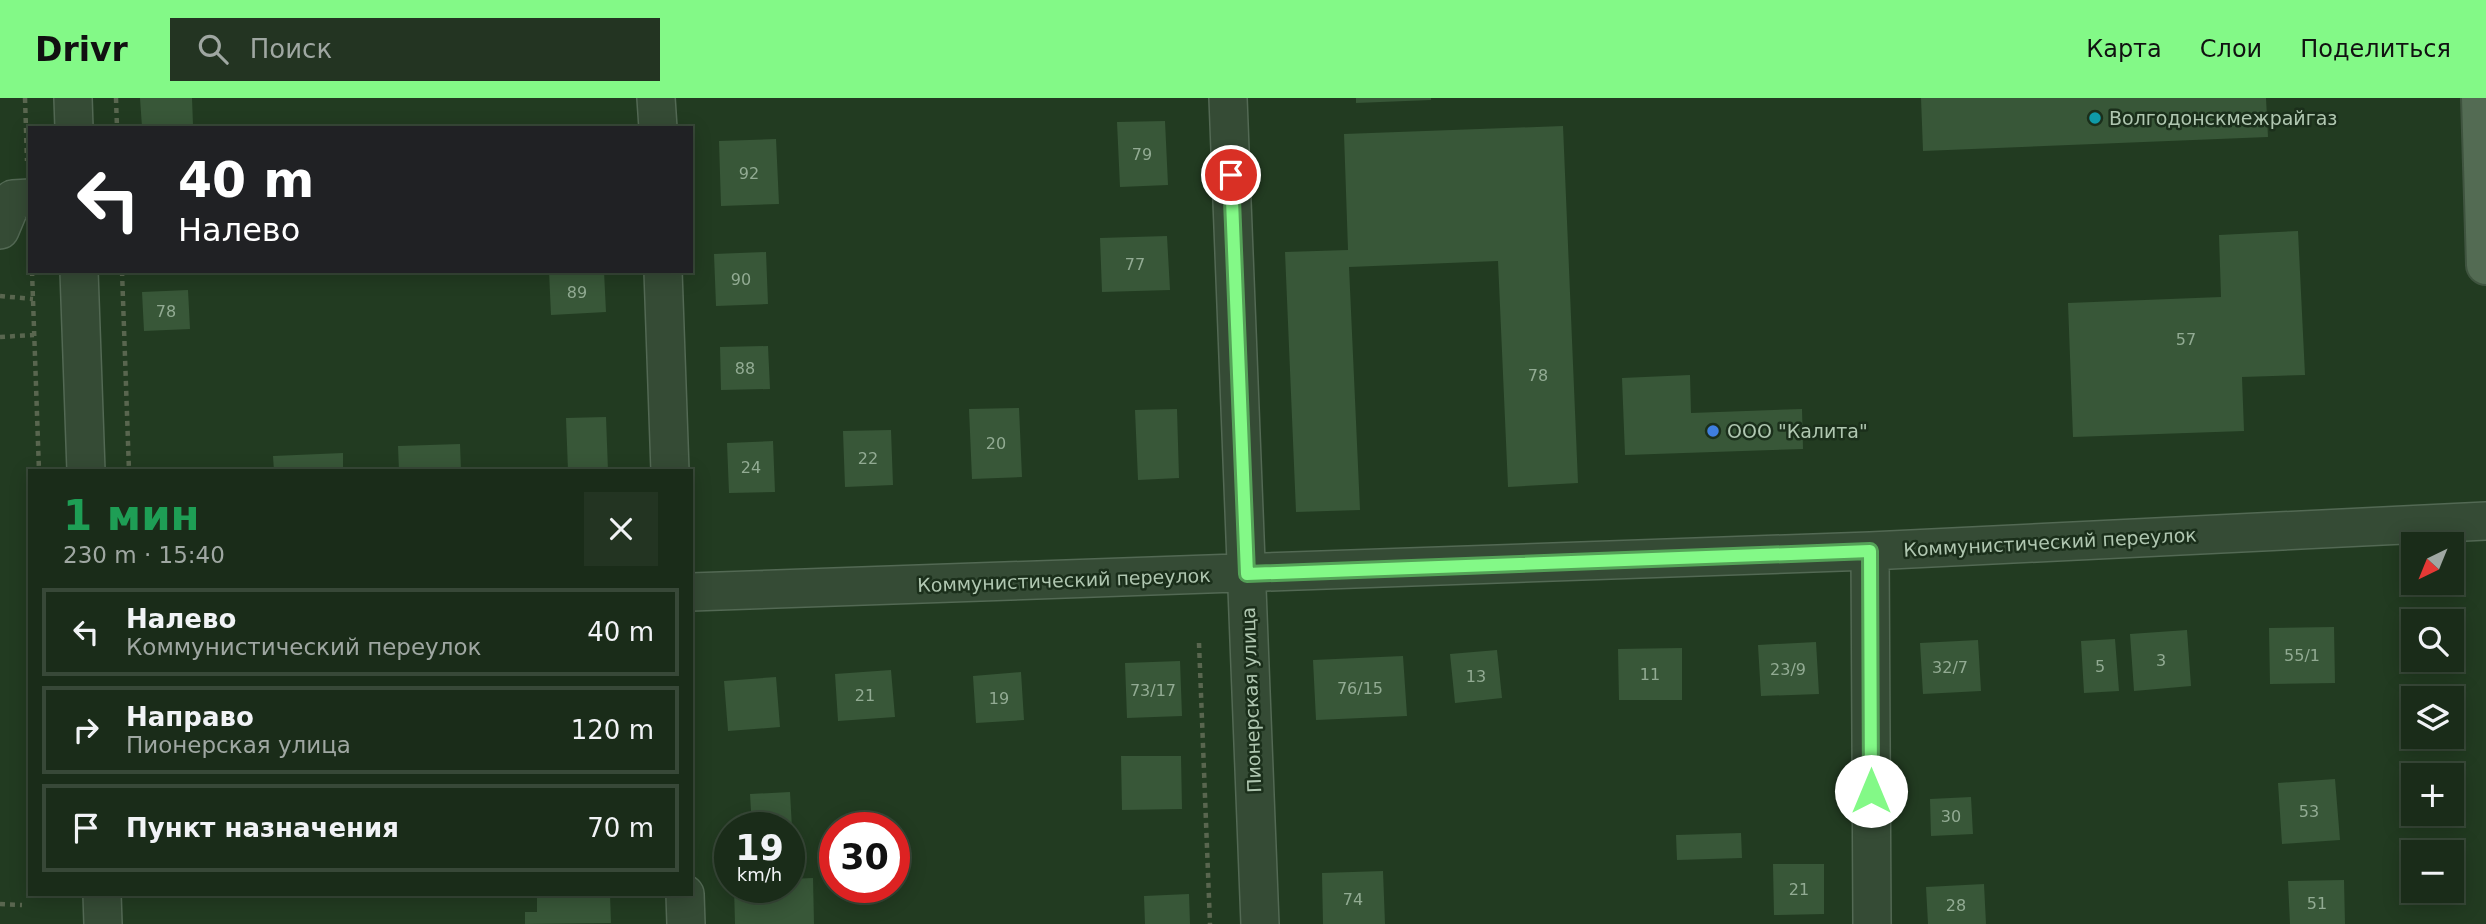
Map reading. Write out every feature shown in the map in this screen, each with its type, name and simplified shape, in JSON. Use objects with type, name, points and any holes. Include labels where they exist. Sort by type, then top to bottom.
[{"type":"main road","points":[[2481,98],[2486,265]]},
{"type":"street","points":[[73,98],[74,126]]},
{"type":"street","points":[[656,98],[657,126]]},
{"type":"street","name":"Пионерская улица","points":[[1228,98],[1259,924]]},
{"type":"street","points":[[0,230],[13,199],[28,198]]},
{"type":"street","points":[[79,273],[86,469]]},
{"type":"street","points":[[663,273],[670,469]]},
{"type":"street","name":"Коммунистический переулок","points":[[693,592],[1870,551],[2486,521]]},
{"type":"street","points":[[1870,551],[1872,924]]},
{"type":"street","points":[[102,896],[103,924]]},
{"type":"street","points":[[685,896],[686,924]]},
{"type":"path","points":[[116,98],[117,126]]},
{"type":"path","points":[[32,273],[39,469]]},
{"type":"path","points":[[122,273],[129,469]]},
{"type":"path","points":[[0,296],[33,299]]},
{"type":"path","points":[[0,337],[34,335]]},
{"type":"path","points":[[1199,643],[1210,924]]},
{"type":"path","points":[[0,904],[22,905]]},
{"type":"building","points":[[140,98],[192,98],[193,125],[142,126]]},
{"type":"building","points":[[1356,98],[1431,98],[1431,100],[1356,103]]},
{"type":"building","name":"Волгодонскмежрайгаз","points":[[1921,98],[2266,98],[2268,137],[1923,151]]},
{"type":"building","points":[[1165,121],[1168,185],[1120,187],[1117,122]]},
{"type":"building","points":[[1563,126],[1578,483],[1508,487],[1498,261],[1349,267],[1360,510],[1296,512],[1285,252],[1348,250],[1344,134]]},
{"type":"building","points":[[776,139],[779,204],[721,206],[719,141]]},
{"type":"building","points":[[2298,231],[2305,375],[2242,377],[2244,431],[2073,437],[2068,303],[2221,297],[2219,235]]},
{"type":"building","points":[[1167,236],[1170,290],[1102,292],[1100,238]]},
{"type":"building","points":[[766,252],[768,304],[716,306],[714,254]]},
{"type":"building","points":[[549,273],[604,273],[606,312],[551,315]]},
{"type":"building","points":[[188,290],[190,329],[144,331],[142,292]]},
{"type":"building","points":[[768,346],[770,389],[721,390],[720,347]]},
{"type":"building","name":"ООО \"Калита\"","points":[[1690,375],[1691,413],[1802,409],[1803,449],[1625,455],[1622,378]]},
{"type":"building","points":[[1019,408],[1022,477],[972,479],[969,409]]},
{"type":"building","points":[[1177,409],[1179,478],[1138,480],[1135,410]]},
{"type":"building","points":[[606,417],[608,469],[568,469],[566,418]]},
{"type":"building","points":[[891,430],[893,485],[845,487],[843,431]]},
{"type":"building","points":[[773,441],[775,492],[729,493],[727,443]]},
{"type":"building","points":[[460,444],[461,469],[399,469],[398,446]]},
{"type":"building","points":[[343,453],[343,469],[274,469],[273,456]]},
{"type":"building","points":[[2334,627],[2335,683],[2270,684],[2269,628]]},
{"type":"building","points":[[2187,630],[2191,686],[2134,691],[2130,634]]},
{"type":"building","points":[[2115,639],[2119,691],[2084,693],[2081,641]]},
{"type":"building","points":[[1978,640],[1981,691],[1923,694],[1920,643]]},
{"type":"building","points":[[1816,642],[1819,694],[1761,696],[1758,645]]},
{"type":"building","points":[[1682,648],[1682,700],[1619,700],[1618,649]]},
{"type":"building","points":[[1497,650],[1502,698],[1455,703],[1450,654]]},
{"type":"building","points":[[1403,656],[1407,716],[1316,720],[1313,660]]},
{"type":"building","points":[[1180,661],[1182,716],[1127,718],[1125,663]]},
{"type":"building","points":[[891,670],[895,717],[838,721],[835,674]]},
{"type":"building","points":[[1021,672],[1024,720],[976,723],[973,676]]},
{"type":"building","points":[[776,677],[780,727],[728,731],[724,681]]},
{"type":"building","points":[[1121,756],[1181,756],[1182,809],[1122,810]]},
{"type":"building","points":[[2335,779],[2340,840],[2282,844],[2278,783]]},
{"type":"building","points":[[790,792],[791,812],[751,812],[750,794]]},
{"type":"building","points":[[1971,797],[1973,834],[1931,836],[1930,799]]},
{"type":"building","points":[[1741,833],[1742,858],[1677,860],[1676,835]]},
{"type":"building","points":[[1773,864],[1824,864],[1824,914],[1774,915]]},
{"type":"building","points":[[1383,871],[1385,924],[1323,924],[1322,873]]},
{"type":"building","points":[[805,878],[813,878],[814,924],[735,924],[734,903],[805,903]]},
{"type":"building","points":[[2344,880],[2345,924],[2290,924],[2288,881]]},
{"type":"building","points":[[1984,884],[1986,924],[1928,924],[1926,887]]},
{"type":"building","points":[[1189,894],[1190,924],[1145,924],[1144,896]]},
{"type":"building","points":[[537,896],[610,896],[611,923],[525,924],[525,912],[537,912]]},
{"type":"place","name":"Волгодонскмежрайгаз","points":[[2095,118]]},
{"type":"place","name":"ООО \"Калита\"","points":[[1713,431]]},
{"type":"route","points":[[1231,175],[1247,574],[1870,551],[1871,791]]}]
